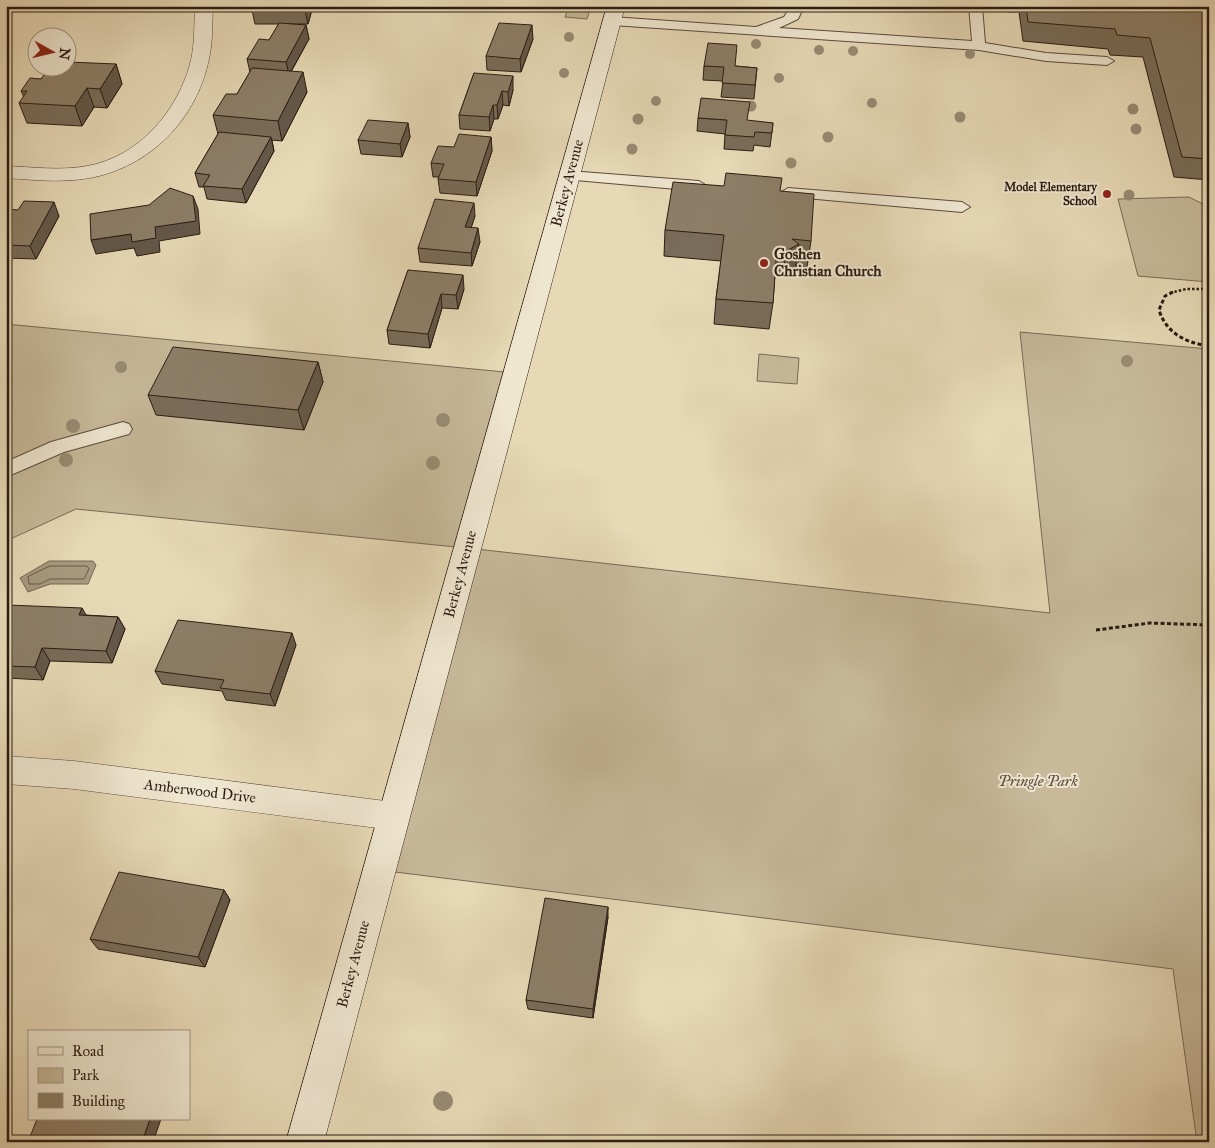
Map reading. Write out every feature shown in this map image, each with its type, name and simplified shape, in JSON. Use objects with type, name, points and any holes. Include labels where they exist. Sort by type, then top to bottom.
[{"type":"street","points":[[6,172],[59,175],[88,172],[116,165],[144,150],[163,132],[184,99],[195,76],[201,55],[204,6]]},
{"type":"street","name":"Berkey Avenue","points":[[306,1142],[614,14]]},
{"type":"street","name":"Amberwood Drive","points":[[6,770],[74,775],[394,816]]},
{"type":"lane","points":[[743,30],[772,26],[788,20],[795,14],[798,6]]},
{"type":"lane","points":[[975,6],[979,46]]},
{"type":"lane","points":[[614,14],[743,30],[979,46],[1046,57],[1107,61]]},
{"type":"lane","points":[[569,176],[718,188]]},
{"type":"lane","points":[[768,192],[962,207]]},
{"type":"lane","points":[[6,470],[58,447],[123,429]]},
{"type":"path","points":[[1209,289],[1177,290],[1164,298],[1159,310],[1163,323],[1170,330],[1188,342],[1209,346]]},
{"type":"path","points":[[1096,630],[1150,623],[1209,625]]},
{"type":"green space","points":[[569,6],[591,6],[587,19],[565,17]]},
{"type":"green space","points":[[1189,197],[1209,207],[1209,282],[1138,276],[1118,199]]},
{"type":"green space","name":"Pringle Park","points":[[6,324],[515,373],[467,548],[1050,613],[1020,332],[1209,349],[1209,1142],[1197,1142],[1173,969],[379,870],[466,548],[76,509],[6,541]]},
{"type":"green space","points":[[759,354],[799,358],[797,384],[757,381]]},
{"type":"water","points":[[49,561],[93,561],[96,565],[88,584],[50,584],[28,592],[20,578]]},
{"type":"building","points":[[253,6],[307,6],[305,10],[252,10]]},
{"type":"building","points":[[1026,6],[1209,6],[1209,159],[1182,157],[1150,38],[1117,35],[1115,29],[1028,22]]},
{"type":"building","points":[[279,23],[306,25],[286,62],[247,59],[259,39],[269,40]]},
{"type":"building","points":[[499,23],[532,25],[520,59],[486,56]]},
{"type":"building","points":[[708,43],[737,45],[735,66],[757,68],[755,85],[722,83],[724,67],[704,66]]},
{"type":"building","points":[[78,62],[116,64],[100,89],[87,88],[75,106],[19,103],[27,91],[21,91],[30,78],[78,78]]},
{"type":"building","points":[[252,68],[303,72],[278,121],[213,115],[226,94],[237,94]]},
{"type":"building","points":[[474,73],[513,76],[508,92],[502,91],[497,105],[493,105],[489,117],[459,115]]},
{"type":"building","points":[[701,98],[750,102],[747,120],[773,123],[772,133],[755,132],[754,137],[725,135],[727,120],[698,118]]},
{"type":"building","points":[[368,120],[408,123],[400,144],[358,140]]},
{"type":"building","points":[[219,132],[271,137],[242,189],[203,186],[210,175],[195,173]]},
{"type":"building","points":[[459,134],[491,137],[476,182],[438,179],[444,164],[431,163],[438,146],[454,147]]},
{"type":"building","name":"Goshen Christian Church","points":[[726,173],[782,178],[780,191],[814,194],[811,241],[792,239],[799,244],[786,251],[777,247],[773,303],[716,299],[724,235],[665,230],[673,182],[724,186]]},
{"type":"building","points":[[170,188],[193,196],[196,221],[155,227],[156,238],[132,242],[131,234],[91,240],[90,214],[149,205]]},
{"type":"building","points":[[435,199],[474,203],[465,227],[478,228],[471,253],[418,248]]},
{"type":"building","points":[[24,201],[54,202],[30,246],[6,245],[6,209],[18,210]]},
{"type":"building","points":[[408,270],[463,275],[456,295],[441,294],[428,334],[387,330]]},
{"type":"building","points":[[173,347],[318,362],[298,410],[148,395]]},
{"type":"building","points":[[8,605],[82,608],[79,615],[118,617],[106,651],[42,648],[35,667],[6,666],[6,609]]},
{"type":"building","points":[[178,620],[292,633],[270,694],[220,688],[224,680],[155,671]]},
{"type":"building","points":[[119,872],[224,890],[198,957],[90,939]]},
{"type":"building","points":[[545,898],[608,907],[593,1009],[526,1000]]},
{"type":"building","points":[[37,1120],[150,1120],[142,1142],[28,1142]]},
{"type":"place","name":"Model Elementary School","points":[[1107,194]]},
{"type":"place","name":"Goshen Christian Church","points":[[764,263]]}]
